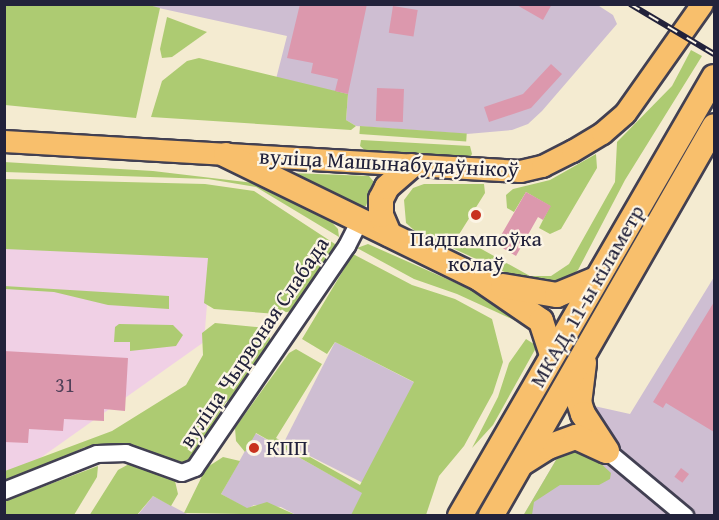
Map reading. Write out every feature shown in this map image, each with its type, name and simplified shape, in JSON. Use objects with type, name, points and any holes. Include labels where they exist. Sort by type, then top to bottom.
[{"type":"highway","name":"МКАД, 11-ы кіламетр","points":[[460,516],[714,77]]},
{"type":"highway","name":"МКАД, 11-ы кіламетр","points":[[491,516],[714,126]]},
{"type":"highway","points":[[226,155],[480,279],[541,321],[552,355]]},
{"type":"highway","points":[[389,234],[381,215],[381,199],[387,187],[411,166]]},
{"type":"highway","points":[[480,279],[522,291],[557,295],[596,279]]},
{"type":"highway","points":[[585,352],[579,402],[582,414],[608,451]]},
{"type":"highway","points":[[520,465],[548,447],[576,437],[608,451]]},
{"type":"main road","name":"вуліца Машынабудаўнікоў","points":[[4,141],[520,171],[542,166],[572,151],[602,133],[625,113],[702,4]]},
{"type":"street","name":"вуліца Чырвоная Слабада","points":[[4,491],[97,454],[126,453],[182,473],[195,468],[360,220]]},
{"type":"street","points":[[608,451],[685,516]]},
{"type":"shaded area","points":[[596,4],[613,15],[617,24],[542,111],[528,124],[512,130],[467,134],[356,126],[346,120],[348,94],[276,79],[287,36],[145,5]]},
{"type":"shaded area","points":[[5,248],[211,254],[204,342],[5,483]]},
{"type":"shaded area","points":[[714,277],[714,515],[523,516],[566,443],[594,406],[630,414]]},
{"type":"shaded area","points":[[335,342],[414,382],[363,483],[284,443]]},
{"type":"shaded area","points":[[255,433],[363,493],[351,516],[296,515],[281,507],[254,505],[247,509],[221,494]]},
{"type":"shaded area","points":[[153,496],[189,515],[137,516]]},
{"type":"green space","points":[[145,4],[160,8],[136,118],[5,105],[5,5]]},
{"type":"green space","points":[[167,17],[207,32],[172,57],[162,58],[160,49]]},
{"type":"green space","points":[[691,50],[702,56],[625,180],[578,270],[563,282],[533,285],[415,231],[406,223],[404,200],[413,188],[424,184],[484,184],[485,193],[458,236],[530,276],[551,276],[569,264],[615,182],[617,142],[672,86]]},
{"type":"green space","points":[[199,58],[348,94],[346,120],[356,126],[351,130],[151,117],[162,81],[187,61]]},
{"type":"green space","points":[[360,126],[467,133],[466,141],[359,134]]},
{"type":"green space","points":[[361,140],[470,146],[472,154],[469,159],[368,153],[360,146]]},
{"type":"green space","points":[[596,154],[597,168],[561,229],[550,234],[539,228],[550,206],[526,192],[514,212],[507,208],[506,195],[513,189],[550,180]]},
{"type":"green space","points":[[4,162],[153,171],[263,184],[325,215],[338,229],[339,237],[256,187],[208,179],[5,172]]},
{"type":"green space","points":[[291,173],[369,176],[374,182],[366,206],[360,207]]},
{"type":"green space","points":[[5,179],[205,184],[254,191],[338,246],[292,311],[277,314],[214,309],[204,303],[208,258],[5,249]]},
{"type":"green space","points":[[368,244],[519,311],[540,332],[457,294],[414,279],[357,248]]},
{"type":"green space","points":[[353,254],[412,285],[455,299],[492,319],[503,362],[493,393],[464,446],[439,476],[426,515],[351,515],[362,493],[256,433],[245,452],[236,441],[235,428],[289,353],[296,349],[322,364],[276,438],[360,485],[414,382],[335,342],[327,354],[302,339]]},
{"type":"green space","points":[[4,286],[169,296],[169,309],[108,305],[54,292],[5,289]]},
{"type":"green space","points":[[215,323],[266,328],[273,346],[243,391],[226,402],[191,461],[181,468],[130,445],[85,447],[5,484],[5,471],[112,431],[186,385],[203,355],[202,333]]},
{"type":"green space","points":[[119,324],[173,325],[183,335],[176,346],[130,351],[130,342],[114,342],[115,327]]},
{"type":"green space","points":[[526,339],[537,346],[493,425],[472,448],[498,397],[509,363]]},
{"type":"green space","points":[[566,443],[580,444],[611,473],[610,479],[599,485],[560,485],[534,502],[532,515],[523,516]]},
{"type":"green space","points":[[223,457],[240,461],[221,494],[247,508],[267,502],[296,515],[184,513],[206,468]]},
{"type":"green space","points":[[129,464],[137,464],[175,481],[178,494],[171,506],[153,496],[137,515],[89,516],[118,470]]},
{"type":"green space","points":[[98,466],[97,477],[74,515],[5,515],[5,501]]},
{"type":"building","points":[[300,4],[367,4],[348,94],[335,91],[338,79],[311,73],[313,63],[287,58]]},
{"type":"building","points":[[515,4],[552,4],[543,20]]},
{"type":"building","points":[[393,6],[418,10],[413,37],[389,33]]},
{"type":"building","points":[[551,64],[562,74],[531,108],[489,122],[484,107],[523,94]]},
{"type":"building","points":[[377,88],[404,89],[403,122],[376,121]]},
{"type":"building","points":[[526,192],[551,206],[543,220],[538,217],[516,256],[496,244]]},
{"type":"building","points":[[714,302],[714,432],[666,403],[663,408],[653,402]]},
{"type":"building","points":[[4,351],[128,358],[125,411],[104,409],[104,421],[64,419],[63,431],[29,429],[28,443],[4,442]]},
{"type":"building","points":[[681,468],[689,474],[682,483],[674,477]]},
{"type":"railway","points":[[630,4],[714,54]]},
{"type":"place","name":"Падпампоўка колаў","points":[[476,215]]},
{"type":"place","name":"КПП","points":[[254,448]]}]
